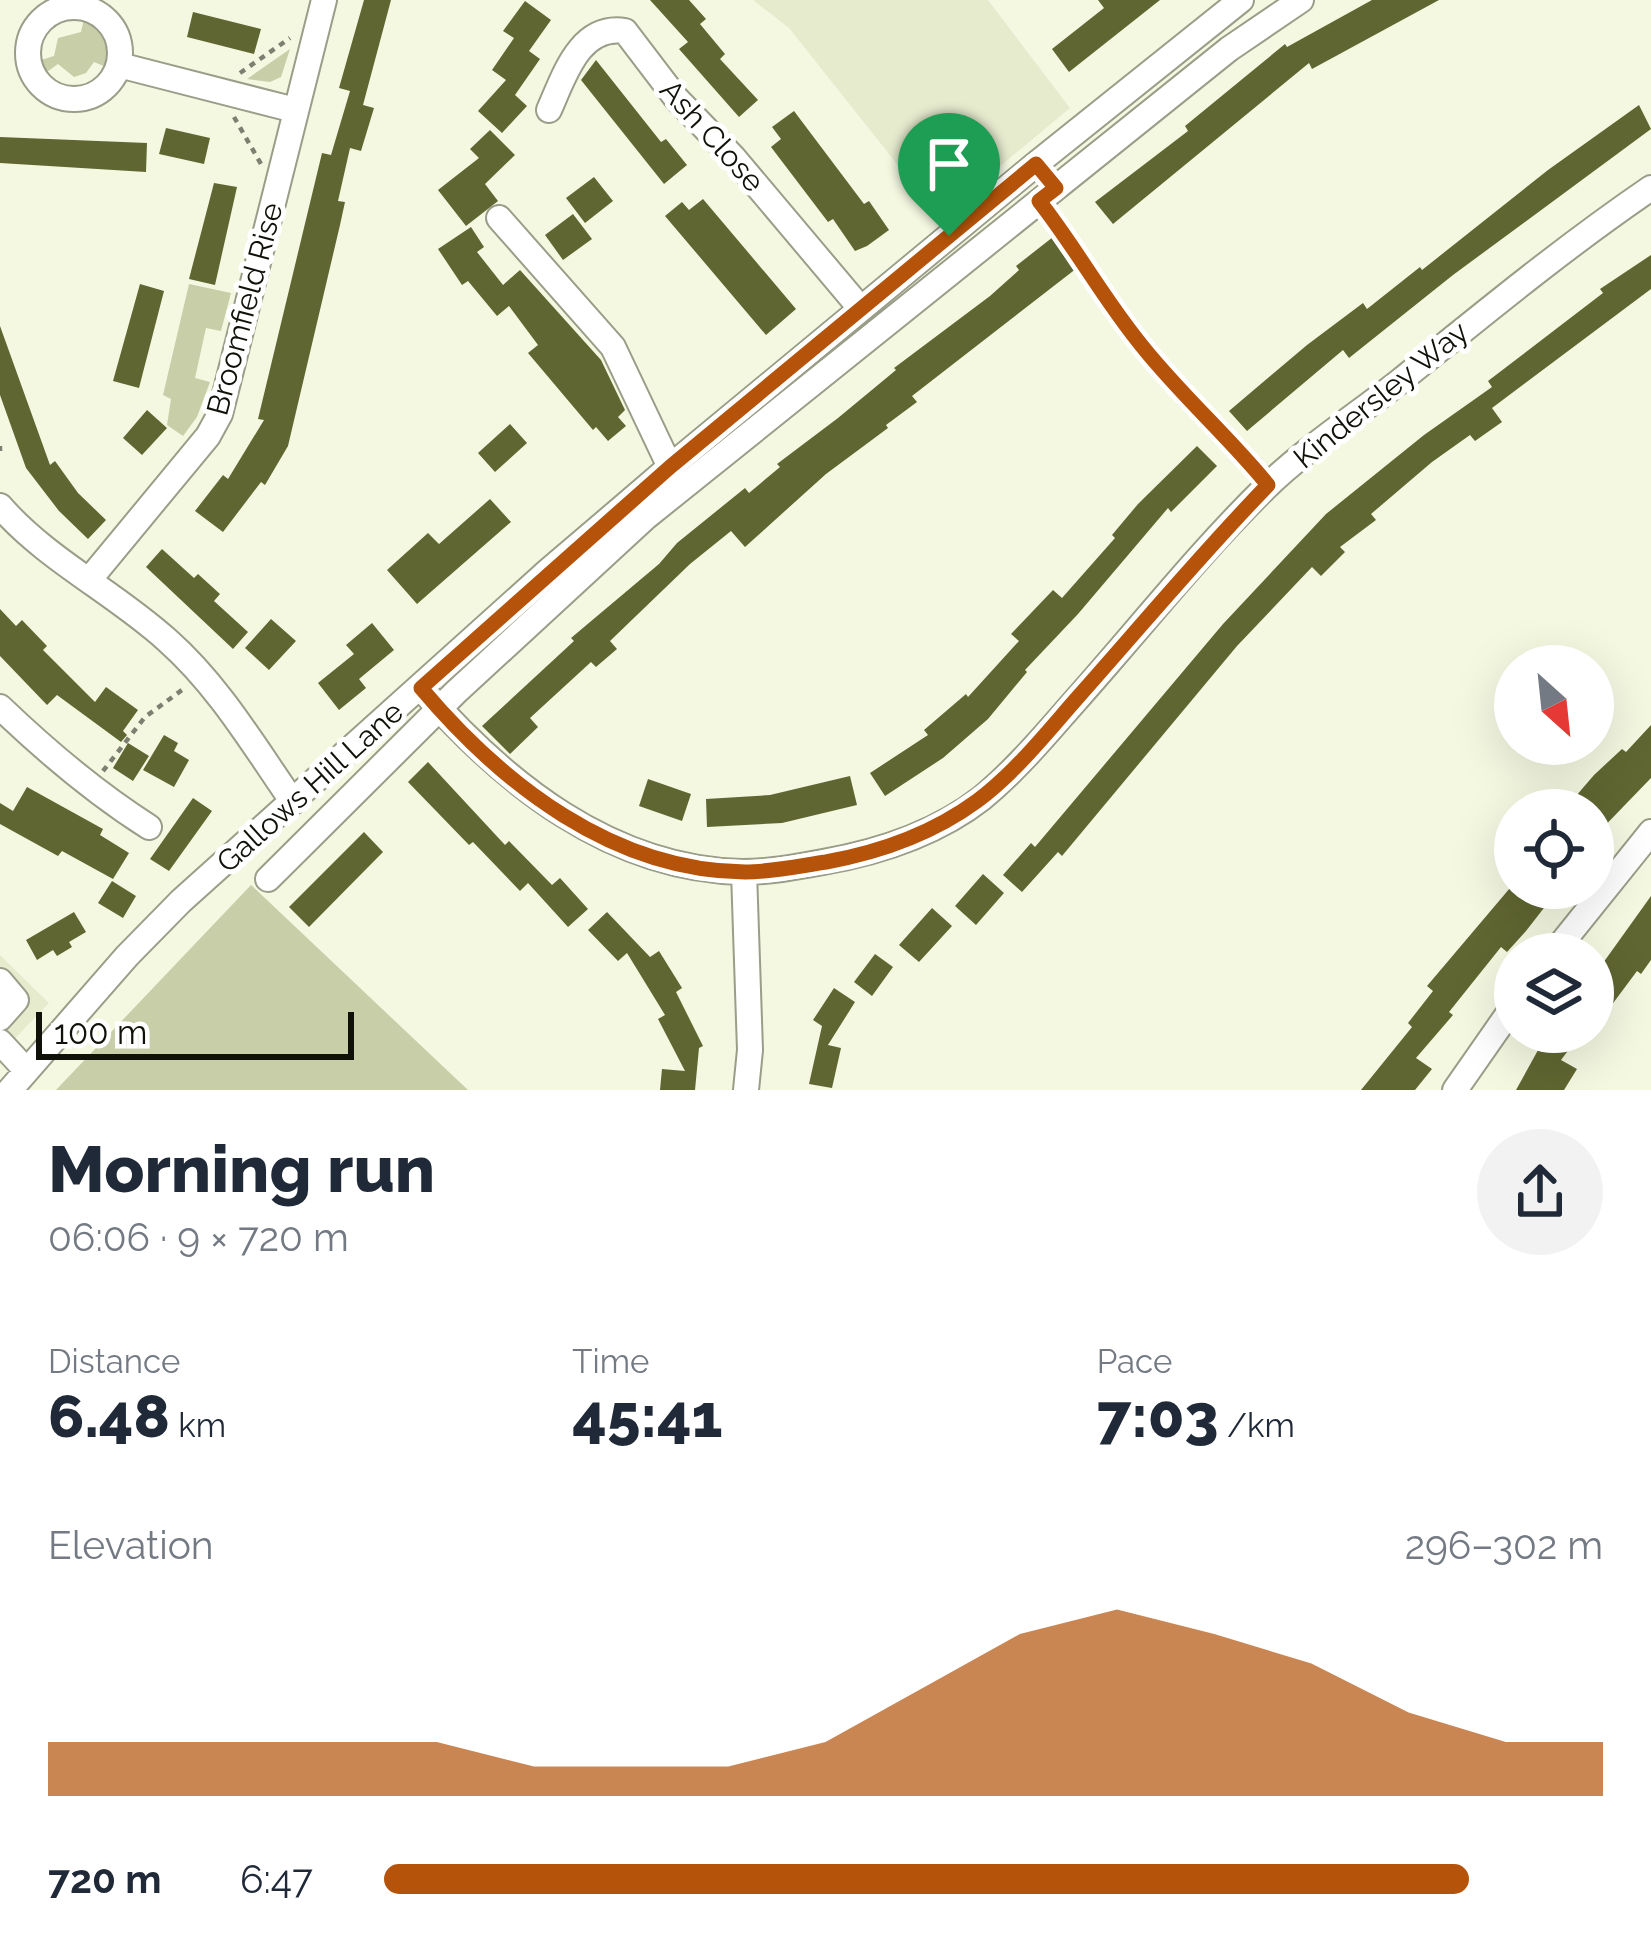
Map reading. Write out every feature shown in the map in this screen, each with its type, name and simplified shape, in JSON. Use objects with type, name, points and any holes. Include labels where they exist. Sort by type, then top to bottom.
[{"type":"street","name":"Broomfield Rise","points":[[89,580],[208,436],[220,414],[324,0]]},
{"type":"street","name":"Gallows Hill Lane","points":[[268,880],[439,708],[678,490],[1245,37],[1301,0]]},
{"type":"street","name":"Gallows Hill Lane","points":[[18,1080],[168,915],[293,802],[670,467],[1226,4]]},
{"type":"street","name":"Ash Close","points":[[549,110],[569,88],[571,60],[588,41],[617,29],[631,36],[664,84],[733,157],[861,309]]},
{"type":"street","points":[[119,65],[295,110]]},
{"type":"street","points":[[1036,164],[1048,194]]},
{"type":"street","name":"Kindersley Way","points":[[421,688],[510,778],[604,838],[673,862],[744,872],[842,859],[902,843],[980,799],[1022,761],[1208,546],[1268,485],[1566,247],[1651,188]]},
{"type":"street","points":[[500,218],[613,347],[670,467]]},
{"type":"street","points":[[0,506],[34,540],[143,619],[200,673],[293,802]]},
{"type":"street","points":[[0,707],[90,788],[149,827]]},
{"type":"street","points":[[1569,933],[1651,832]]},
{"type":"street","points":[[744,872],[750,1050],[746,1090]]},
{"type":"street","points":[[0,981],[16,1000],[0,1018]]},
{"type":"street","points":[[1455,1090],[1494,1034]]},
{"type":"street","points":[[0,1042],[18,1080]]},
{"type":"path","points":[[231,80],[302,28]]},
{"type":"path","points":[[227,104],[267,174]]},
{"type":"path","points":[[1048,194],[1143,348],[1268,485]]},
{"type":"path","points":[[90,788],[145,717],[190,682]]},
{"type":"shaded area","points":[[753,0],[988,0],[1070,108],[939,217],[789,28]]},
{"type":"shaded area","points":[[84,19],[104,39],[106,67],[94,62],[86,73],[74,77],[58,64],[44,74],[38,61],[54,56],[58,38],[81,32]]},
{"type":"shaded area","points":[[290,49],[281,77],[270,82],[247,79]]},
{"type":"shaded area","points":[[189,284],[231,293],[221,331],[206,328],[195,378],[210,382],[197,417],[183,436],[167,425],[171,399],[163,395]]},
{"type":"shaded area","points":[[251,885],[468,1090],[56,1090]]},
{"type":"shaded area","points":[[0,955],[49,1003],[0,1054]]},
{"type":"building","points":[[364,0],[391,0],[363,105],[374,108],[361,151],[350,148],[338,201],[345,202],[288,446],[265,485],[261,482],[223,532],[195,511],[223,475],[228,479],[264,420],[258,419],[322,153],[331,155],[350,91],[339,88]]},
{"type":"building","points":[[650,0],[689,0],[706,19],[700,24],[725,54],[720,59],[758,100],[739,117],[679,49],[688,42]]},
{"type":"building","points":[[1098,0],[1160,0],[1069,72],[1052,49],[1104,8]]},
{"type":"building","points":[[1372,0],[1439,0],[1312,69],[1309,63],[1113,224],[1095,202],[1188,131],[1185,126],[1285,44]]},
{"type":"building","points":[[525,1],[551,20],[529,51],[540,59],[515,95],[527,106],[502,133],[478,111],[506,80],[492,70],[514,38],[503,31]]},
{"type":"building","points":[[193,12],[261,29],[254,54],[187,37]]},
{"type":"building","points":[[596,60],[661,142],[666,139],[687,165],[664,184],[581,80]]},
{"type":"building","points":[[1639,105],[1651,129],[1349,358],[1343,350],[1247,431],[1229,411],[1363,303],[1367,309],[1420,267],[1422,270]]},
{"type":"building","points":[[794,111],[889,230],[867,246],[855,251],[771,147],[781,139],[772,127]]},
{"type":"building","points":[[166,128],[210,138],[204,164],[159,154]]},
{"type":"building","points":[[490,130],[515,155],[485,184],[498,201],[466,226],[438,190],[479,158],[470,149]]},
{"type":"building","points":[[0,137],[147,143],[146,172],[0,163]]},
{"type":"building","points":[[594,177],[613,201],[585,223],[566,198]]},
{"type":"building","points":[[214,183],[237,187],[215,285],[189,279]]},
{"type":"building","points":[[703,199],[796,309],[766,335],[665,216],[682,202],[689,210]]},
{"type":"building","points":[[573,214],[592,239],[563,260],[545,235]]},
{"type":"building","points":[[471,227],[484,247],[477,252],[503,285],[520,270],[601,360],[625,410],[618,417],[626,426],[608,441],[596,427],[593,430],[528,353],[538,345],[509,306],[497,316],[468,281],[462,285],[438,249]]},
{"type":"building","points":[[1053,237],[1077,268],[912,396],[917,402],[826,474],[745,547],[731,531],[690,564],[610,641],[617,649],[596,667],[591,662],[530,718],[538,727],[510,754],[482,726],[677,543],[745,488],[749,493],[780,467],[777,464],[894,368],[990,296],[1019,270],[1016,266]]},
{"type":"building","points":[[1651,255],[1651,289],[1492,408],[1502,422],[1475,441],[1470,435],[1432,462],[1371,514],[1376,520],[1340,547],[1345,552],[1321,576],[1312,567],[1237,646],[1062,856],[1058,852],[1022,892],[1003,875],[1031,843],[1035,847],[1223,624],[1326,514],[1492,387],[1488,381],[1603,293],[1600,289]]},
{"type":"building","points":[[140,284],[164,291],[139,388],[113,381]]},
{"type":"building","points":[[0,326],[50,465],[55,461],[106,520],[88,539],[26,468],[0,395]]},
{"type":"building","points":[[147,410],[167,428],[142,455],[123,438]]},
{"type":"building","points":[[510,424],[527,443],[495,472],[478,453]]},
{"type":"building","points":[[1197,446],[1217,466],[1171,512],[1168,508],[1025,670],[988,719],[943,758],[885,796],[870,773],[928,735],[924,730],[966,694],[968,697],[1019,641],[1011,634],[1053,590],[1062,598],[1138,504]]},
{"type":"building","points":[[490,499],[511,522],[417,604],[387,570],[428,533],[439,544]]},
{"type":"building","points":[[162,549],[220,594],[214,601],[248,632],[233,649],[146,567]]},
{"type":"building","points":[[0,609],[16,626],[22,620],[47,646],[43,650],[95,702],[106,687],[138,710],[121,742],[57,695],[47,705],[0,656]]},
{"type":"building","points":[[271,619],[296,641],[269,670],[245,648]]},
{"type":"building","points":[[372,623],[394,650],[359,679],[366,688],[339,710],[318,683],[354,654],[346,645]]},
{"type":"building","points":[[1651,725],[1651,778],[1614,816],[1614,789],[1582,789],[1605,765],[1614,765],[1614,756],[1622,749],[1626,752]]},
{"type":"building","points":[[164,735],[178,743],[174,751],[189,760],[174,787],[143,770]]},
{"type":"building","points":[[128,743],[149,756],[133,781],[113,768]]},
{"type":"building","points":[[428,762],[505,845],[509,841],[552,885],[560,878],[588,909],[568,927],[528,883],[520,891],[473,842],[469,845],[408,782]]},
{"type":"building","points":[[850,776],[857,805],[782,823],[707,827],[706,799],[770,795]]},
{"type":"building","points":[[648,779],[691,794],[682,821],[639,806]]},
{"type":"building","points":[[27,787],[103,829],[100,835],[129,853],[113,879],[0,824],[0,803],[13,811]]},
{"type":"building","points":[[193,798],[212,811],[169,871],[150,859]]},
{"type":"building","points":[[364,832],[383,852],[309,927],[289,907]]},
{"type":"building","points":[[983,874],[1004,893],[976,925],[955,906]]},
{"type":"building","points":[[112,881],[136,896],[123,918],[98,903]]},
{"type":"building","points":[[1651,896],[1651,960],[1614,1002],[1614,948]]},
{"type":"building","points":[[1494,907],[1543,909],[1524,933],[1494,933],[1494,956],[1416,1058],[1432,1069],[1415,1090],[1361,1090],[1412,1027],[1408,1023],[1433,991],[1427,986]]},
{"type":"building","points":[[932,908],[952,926],[919,962],[899,945]]},
{"type":"building","points":[[74,912],[86,932],[57,956],[53,950],[37,960],[26,940]]},
{"type":"building","points":[[607,912],[650,957],[659,951],[682,988],[676,992],[703,1046],[695,1090],[660,1090],[662,1069],[685,1071],[658,1019],[665,1015],[627,953],[618,961],[588,930]]},
{"type":"building","points":[[875,954],[893,967],[872,996],[854,982]]},
{"type":"building","points":[[834,988],[855,1002],[828,1045],[841,1048],[832,1088],[809,1084],[822,1026],[813,1020]]},
{"type":"building","points":[[1536,1053],[1566,1053],[1561,1060],[1577,1069],[1564,1090],[1516,1090]]},
{"type":"route","points":[[1036,164],[1056,188],[1039,201],[1089,266],[1111,305],[1143,348],[1268,485],[1208,546],[1022,761],[980,799],[902,843],[772,871],[712,870],[604,838],[510,778],[421,688],[670,467],[949,236],[1036,164]]}]
